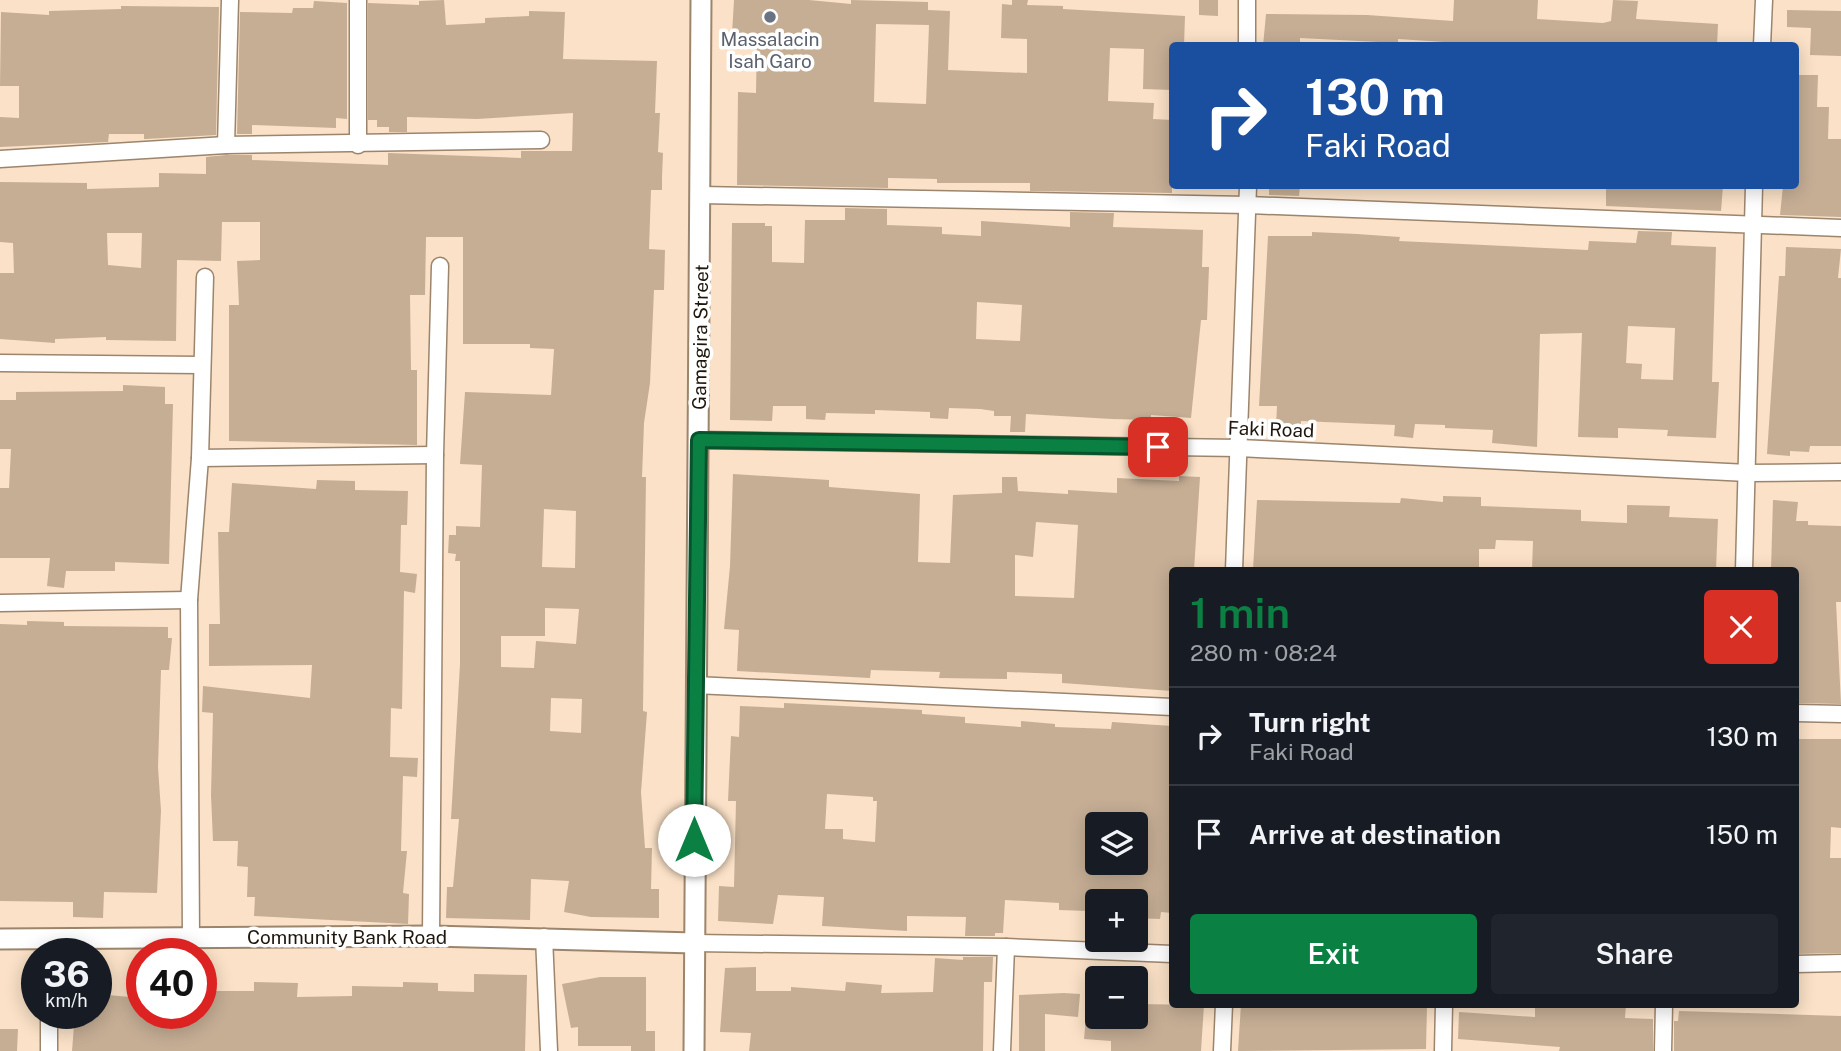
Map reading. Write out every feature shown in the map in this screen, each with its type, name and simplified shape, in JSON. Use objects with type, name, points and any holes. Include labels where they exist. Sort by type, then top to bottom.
[{"type":"street","points":[[226,145],[230,0]]},
{"type":"street","points":[[358,0],[358,145]]},
{"type":"street","name":"Gamagira Street","points":[[694,1051],[701,0]]},
{"type":"street","points":[[1247,0],[1247,42]]},
{"type":"street","points":[[1762,42],[1764,0]]},
{"type":"street","points":[[0,159],[226,145],[541,140]]},
{"type":"street","points":[[1234,567],[1248,189]]},
{"type":"street","points":[[1744,567],[1754,189]]},
{"type":"street","points":[[701,195],[1248,205],[1841,228]]},
{"type":"street","points":[[431,936],[435,455],[440,265]]},
{"type":"street","points":[[191,938],[189,600],[200,458],[200,365],[205,277]]},
{"type":"street","points":[[0,363],[200,365]]},
{"type":"street","name":"Faki Road","points":[[699,440],[1239,448],[1748,473],[1841,472]]},
{"type":"street","points":[[200,458],[435,455]]},
{"type":"street","points":[[0,603],[189,600]]},
{"type":"street","points":[[695,685],[1169,706]]},
{"type":"street","points":[[1799,713],[1841,714]]},
{"type":"street","points":[[544,937],[549,1051]]},
{"type":"street","name":"Community Bank Road","points":[[191,938],[544,937],[694,943]]},
{"type":"street","name":"Community Bank Road","points":[[0,939],[21,942]]},
{"type":"street","points":[[694,943],[1006,947],[1169,954]]},
{"type":"street","points":[[1002,1051],[1006,947]]},
{"type":"street","points":[[1799,964],[1841,963]]},
{"type":"street","points":[[1222,1051],[1224,1008]]},
{"type":"street","points":[[1443,1051],[1444,1008]]},
{"type":"street","points":[[1663,1051],[1664,1008]]},
{"type":"street","points":[[49,1029],[49,1051]]},
{"type":"building","points":[[444,0],[446,25],[485,23],[485,18],[529,16],[529,11],[565,12],[563,59],[657,61],[655,113],[660,113],[658,152],[663,153],[662,190],[651,190],[649,249],[665,250],[664,290],[654,290],[650,383],[644,423],[642,477],[646,477],[643,711],[647,712],[641,792],[645,848],[652,848],[651,889],[659,889],[659,918],[591,917],[564,912],[569,881],[531,879],[530,920],[446,918],[447,887],[453,887],[459,819],[451,819],[460,664],[460,561],[455,561],[456,554],[448,553],[449,535],[456,535],[456,526],[480,527],[482,465],[460,464],[465,392],[551,395],[554,349],[530,348],[530,344],[463,344],[463,237],[426,237],[425,295],[410,295],[411,370],[417,370],[417,445],[229,441],[229,305],[239,305],[237,261],[260,260],[260,222],[222,222],[221,261],[177,260],[176,341],[106,340],[106,337],[55,339],[55,343],[0,339],[0,273],[14,273],[13,243],[0,242],[0,182],[87,183],[87,189],[159,187],[159,173],[206,174],[206,157],[226,155],[252,155],[252,160],[388,165],[388,153],[521,158],[521,151],[572,151],[573,113],[477,119],[407,117],[407,132],[389,132],[389,127],[377,127],[377,120],[368,120],[368,3],[419,5],[419,1]],"holes":[[[107,233],[142,233],[141,268],[108,265]],[[544,509],[576,511],[575,568],[542,567]],[[545,608],[579,609],[576,644],[536,641],[534,668],[501,667],[501,636],[545,636]],[[551,698],[582,699],[581,733],[550,731]]]},
{"type":"building","points":[[734,0],[809,0],[851,4],[851,0],[928,2],[928,10],[950,11],[948,70],[1027,73],[1027,39],[1001,38],[1002,4],[1012,5],[1012,0],[1028,0],[1027,5],[1063,6],[1063,9],[1185,16],[1184,42],[1169,42],[1169,90],[1143,89],[1144,49],[1110,48],[1108,101],[1154,103],[1153,119],[1169,120],[1169,189],[1172,189],[1172,193],[1030,191],[1030,183],[937,183],[937,179],[888,178],[888,188],[737,185],[738,92],[756,93],[757,35],[732,34]],"holes":[[[876,24],[929,25],[926,104],[874,102]]]},
{"type":"building","points":[[1199,0],[1218,0],[1218,16],[1199,15]]},
{"type":"building","points":[[1454,0],[1538,0],[1537,19],[1603,23],[1611,21],[1613,0],[1638,1],[1636,19],[1718,24],[1717,42],[1444,42],[1398,39],[1398,42],[1378,42],[1300,38],[1300,42],[1263,42],[1266,14],[1367,15],[1453,21]]},
{"type":"building","points":[[314,1],[347,3],[347,119],[336,118],[336,128],[252,125],[252,134],[237,134],[240,12],[292,13],[293,8],[313,8]]},
{"type":"building","points":[[121,6],[219,7],[216,135],[144,139],[144,134],[109,134],[108,142],[0,147],[0,117],[19,118],[19,86],[0,86],[1,12],[49,15],[49,11],[121,9]]},
{"type":"building","points":[[1787,10],[1841,11],[1841,56],[1810,55],[1811,28],[1787,27]]},
{"type":"building","points":[[1799,75],[1818,75],[1817,107],[1829,107],[1828,139],[1841,139],[1841,217],[1780,215],[1783,189],[1799,189]]},
{"type":"building","points":[[1269,189],[1300,189],[1299,196],[1269,195]]},
{"type":"building","points":[[1606,189],[1723,189],[1721,211],[1606,206]]},
{"type":"building","points":[[845,208],[887,209],[887,225],[942,227],[942,234],[981,236],[981,221],[1070,227],[1070,212],[1114,213],[1113,227],[1203,230],[1202,267],[1209,267],[1207,320],[1201,320],[1191,418],[1151,415],[1151,420],[1026,414],[1025,432],[1010,432],[1011,416],[994,416],[994,411],[980,409],[949,408],[948,419],[930,418],[930,412],[875,410],[875,414],[826,413],[825,420],[806,419],[806,406],[773,406],[772,421],[730,420],[732,223],[765,223],[765,226],[772,226],[772,262],[804,263],[805,220],[845,220]],"holes":[[[977,302],[1022,305],[1020,341],[976,339]]]},
{"type":"building","points":[[1638,231],[1672,232],[1671,245],[1716,247],[1712,382],[1719,382],[1716,438],[1667,436],[1668,430],[1618,428],[1618,438],[1578,437],[1582,333],[1540,334],[1537,447],[1492,443],[1493,430],[1445,428],[1445,425],[1415,424],[1413,438],[1394,436],[1395,425],[1301,421],[1301,429],[1276,427],[1277,406],[1259,406],[1268,236],[1312,236],[1312,232],[1400,237],[1399,241],[1588,250],[1589,241],[1636,243]],"holes":[[[1628,326],[1675,328],[1673,380],[1641,379],[1642,364],[1626,363]]]},
{"type":"building","points":[[1786,247],[1841,249],[1838,278],[1841,278],[1841,446],[1810,446],[1809,452],[1790,451],[1790,456],[1767,454],[1779,276],[1785,276]]},
{"type":"building","points":[[123,385],[165,387],[165,404],[173,404],[169,564],[115,562],[115,571],[66,571],[64,588],[47,586],[50,558],[0,558],[0,488],[9,488],[11,449],[0,449],[0,400],[16,400],[16,392],[123,391]]},
{"type":"building","points":[[733,474],[829,480],[829,487],[920,494],[918,562],[950,563],[953,495],[1002,493],[1002,477],[1017,477],[1018,491],[1068,494],[1068,490],[1117,493],[1117,478],[1179,481],[1179,476],[1200,477],[1194,567],[1169,567],[1169,691],[1062,683],[1062,674],[1007,672],[1007,679],[939,678],[940,672],[871,670],[870,678],[737,671],[739,630],[724,629],[730,566]],"holes":[[[1036,522],[1078,525],[1074,598],[1015,596],[1015,555],[1033,557]]]},
{"type":"building","points":[[317,480],[355,481],[355,490],[408,491],[407,525],[401,525],[400,572],[417,574],[415,593],[404,591],[402,709],[391,708],[390,757],[418,758],[417,777],[403,776],[401,851],[407,851],[403,893],[409,894],[408,924],[254,916],[255,897],[247,897],[248,867],[237,866],[238,841],[213,841],[213,713],[202,712],[203,686],[310,698],[312,665],[209,666],[209,624],[220,624],[218,532],[229,532],[232,483],[316,489]]},
{"type":"building","points":[[1443,496],[1481,497],[1481,506],[1581,510],[1581,521],[1627,523],[1627,505],[1670,506],[1669,517],[1718,519],[1716,567],[1532,567],[1533,541],[1496,540],[1495,549],[1479,549],[1479,567],[1253,567],[1257,500],[1400,503],[1401,498],[1443,502]]},
{"type":"building","points":[[1773,500],[1798,502],[1796,521],[1808,521],[1808,525],[1841,526],[1841,602],[1836,602],[1841,704],[1799,703],[1799,567],[1771,567]]},
{"type":"building","points":[[27,621],[64,622],[64,626],[168,627],[168,638],[172,638],[169,670],[161,670],[158,767],[161,811],[157,893],[104,892],[103,918],[73,917],[73,902],[0,901],[0,624],[27,625]]},
{"type":"building","points":[[784,703],[922,710],[922,714],[965,717],[965,723],[1021,727],[1021,721],[1055,724],[1055,727],[1111,729],[1112,722],[1169,726],[1169,913],[1161,912],[1160,919],[1148,918],[1148,889],[1085,889],[1085,911],[1059,910],[1059,903],[1005,900],[1003,933],[995,933],[995,936],[965,936],[966,917],[907,916],[907,931],[822,926],[824,897],[778,895],[773,924],[718,921],[719,886],[734,887],[736,801],[728,801],[731,736],[739,737],[740,706],[784,708]],"holes":[[[827,794],[873,797],[873,801],[877,801],[875,842],[843,839],[843,829],[825,829]]]},
{"type":"building","points":[[1799,739],[1841,739],[1841,828],[1831,827],[1830,858],[1841,858],[1841,953],[1799,954]]},
{"type":"building","points":[[963,957],[993,957],[992,982],[984,982],[983,1051],[749,1051],[751,1033],[720,1032],[725,968],[756,967],[756,991],[791,991],[791,987],[845,991],[846,982],[882,985],[881,993],[933,992],[935,958],[963,960]]},
{"type":"building","points":[[474,974],[527,975],[525,1051],[72,1051],[74,1029],[112,1029],[112,995],[126,997],[126,1029],[217,1029],[217,991],[254,991],[254,982],[298,983],[297,997],[352,996],[352,986],[403,987],[403,982],[438,983],[438,991],[474,992]]},
{"type":"building","points":[[600,977],[646,977],[646,1031],[655,1031],[655,1051],[631,1051],[631,1046],[578,1046],[578,1027],[571,1028],[562,984]]},
{"type":"building","points":[[1080,994],[1078,1017],[1045,1014],[1045,1051],[1019,1051],[1019,995]]},
{"type":"building","points":[[1148,1004],[1169,1004],[1169,1008],[1204,1008],[1201,1051],[1111,1051],[1111,1041],[1084,1039],[1085,1028],[1148,1029]]},
{"type":"building","points":[[1241,1008],[1427,1008],[1426,1049],[1238,1051]]},
{"type":"building","points":[[1535,1008],[1626,1008],[1625,1018],[1653,1019],[1653,1051],[1559,1051],[1560,1047],[1458,1039],[1459,1012],[1535,1017]]},
{"type":"building","points":[[1679,1011],[1841,1016],[1841,1051],[1674,1051],[1674,1021],[1678,1021]]},
{"type":"building","points":[[0,1029],[18,1029],[17,1051],[0,1051]]},
{"type":"place","name":"Massalacin Isah Garo","points":[[770,17]]},
{"type":"route","points":[[694,840],[699,440],[1158,447]]}]
